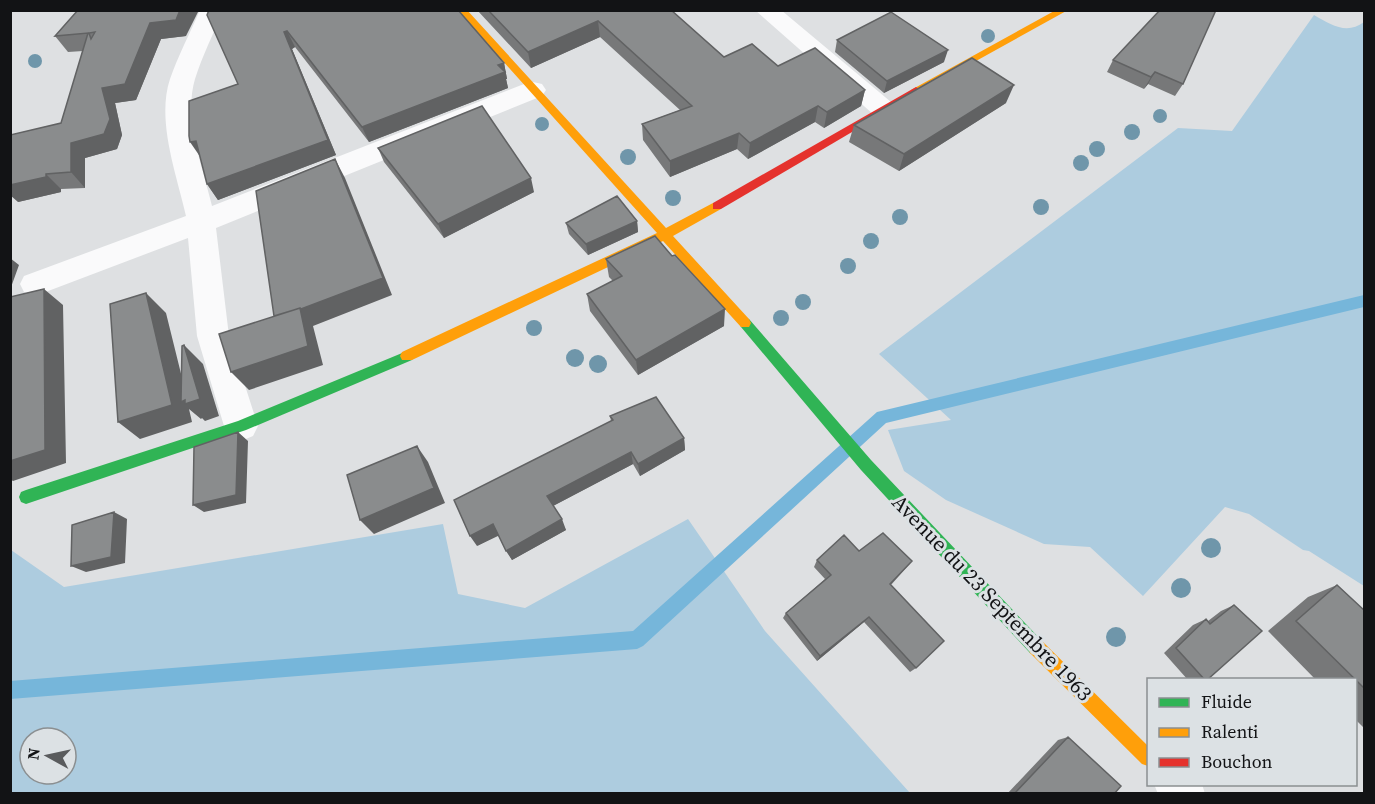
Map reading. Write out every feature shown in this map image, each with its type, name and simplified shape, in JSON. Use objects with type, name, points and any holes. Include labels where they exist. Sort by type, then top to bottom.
[{"type":"street","points":[[212,10],[182,80],[179,106],[180,126],[201,222],[213,336],[241,426]]},
{"type":"street","points":[[766,10],[882,108]]},
{"type":"street","points":[[26,497],[241,426],[363,377],[666,234],[763,180],[882,108],[1064,10]]},
{"type":"street","name":"Avenue du 23 Septembre 1963","points":[[468,12],[533,90],[666,234],[866,465],[1014,625],[1147,756]]},
{"type":"street","points":[[35,284],[201,222],[533,90]]},
{"type":"shaded area","points":[[1314,15],[1333,25],[1345,28],[1358,26],[1364,22],[1364,586],[1309,551],[1303,550],[1249,514],[1225,507],[1143,596],[1090,547],[1044,544],[946,500],[904,471],[888,430],[951,420],[879,354],[1178,128],[1232,131]]},
{"type":"shaded area","points":[[688,519],[765,631],[910,793],[11,793],[11,550],[64,587],[443,524],[458,594],[525,608]]},
{"type":"building","points":[[78,10],[180,10],[176,20],[150,23],[125,84],[102,88],[110,119],[104,134],[71,143],[71,172],[46,174],[46,177],[10,185],[10,135],[61,123],[88,33],[55,36]]},
{"type":"building","points":[[209,10],[458,10],[504,63],[498,65],[505,72],[362,127],[287,31],[284,32],[328,140],[207,184],[196,141],[190,142],[189,101],[238,84],[207,15]]},
{"type":"building","points":[[488,10],[671,10],[724,57],[752,44],[778,66],[815,48],[865,90],[827,112],[818,106],[750,143],[739,133],[670,161],[642,124],[692,106],[598,21],[528,52]]},
{"type":"building","points":[[1160,10],[1216,10],[1183,84],[1155,72],[1151,77],[1113,60]]},
{"type":"building","points":[[891,12],[948,50],[887,81],[837,40]]},
{"type":"building","points":[[972,58],[1014,85],[904,154],[854,125]]},
{"type":"building","points":[[482,106],[531,178],[438,224],[378,148]]},
{"type":"building","points":[[335,159],[383,278],[301,309],[274,316],[256,191]]},
{"type":"building","points":[[617,196],[637,221],[586,244],[566,223]]},
{"type":"building","points":[[655,236],[725,309],[636,360],[587,294],[622,276],[606,259]]},
{"type":"building","points":[[44,289],[45,450],[10,461],[10,297]]},
{"type":"building","points":[[146,293],[172,405],[118,422],[110,304]]},
{"type":"building","points":[[300,308],[308,346],[231,372],[219,334]]},
{"type":"building","points":[[184,345],[200,399],[185,404],[185,400],[181,402],[182,346]]},
{"type":"building","points":[[656,397],[684,438],[638,464],[631,452],[547,496],[562,519],[506,551],[493,524],[470,536],[454,500],[613,420],[610,416]]},
{"type":"building","points":[[238,432],[236,495],[193,505],[194,447]]},
{"type":"building","points":[[417,446],[434,488],[360,520],[347,475]]},
{"type":"building","points":[[114,512],[111,557],[71,566],[72,525]]},
{"type":"building","points":[[883,533],[912,561],[890,584],[944,641],[916,668],[869,617],[820,656],[786,613],[831,575],[817,560],[844,535],[859,551]]},
{"type":"building","points":[[1337,585],[1365,611],[1365,689],[1357,681],[1357,678],[1354,678],[1296,621]]},
{"type":"building","points":[[1234,605],[1262,631],[1209,678],[1203,678],[1176,648],[1206,619],[1210,624]]},
{"type":"building","points":[[1068,737],[1121,786],[1114,794],[1014,794]]},
{"type":"waterway","points":[[10,690],[637,640],[882,417],[1364,301]]},
{"type":"traffic: fast","points":[[745,323],[866,465],[1036,647]]},
{"type":"traffic: fast","points":[[26,497],[241,426],[407,356]]},
{"type":"traffic: slow","points":[[461,10],[745,323]]},
{"type":"traffic: slow","points":[[916,90],[1064,10]]},
{"type":"traffic: slow","points":[[407,356],[666,234],[717,206]]},
{"type":"traffic: slow","points":[[1036,647],[1147,757]]},
{"type":"traffic: jam","points":[[717,206],[916,90]]}]
